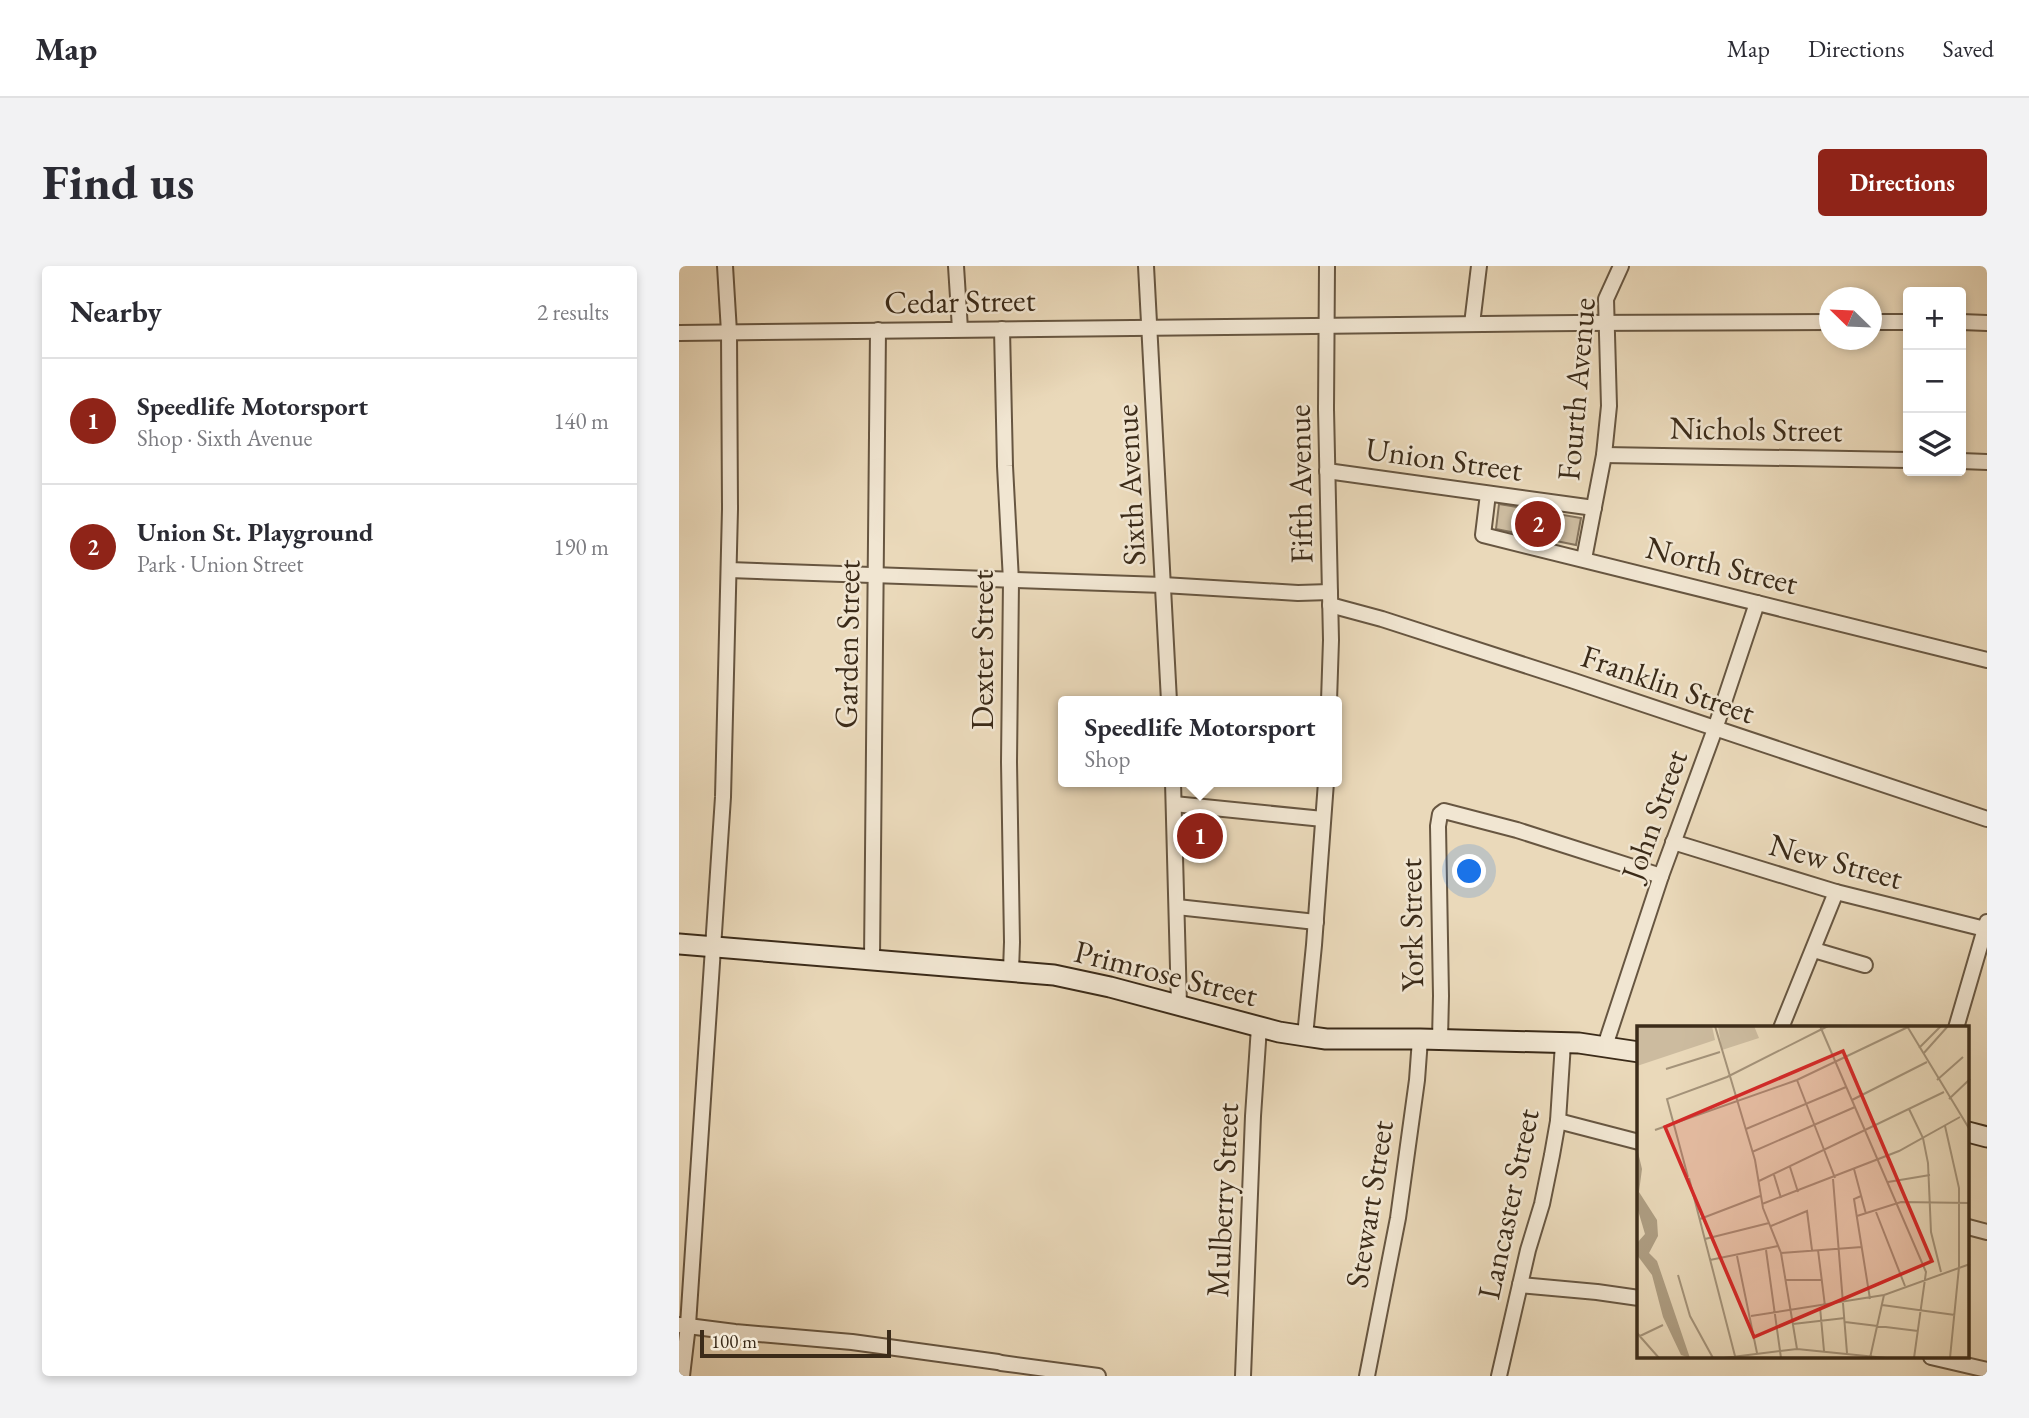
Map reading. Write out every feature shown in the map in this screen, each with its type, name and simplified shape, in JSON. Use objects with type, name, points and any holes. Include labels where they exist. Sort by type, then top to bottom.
[{"type":"main road","name":"Primrose Street","points":[[679,944],[1034,972],[1079,980],[1259,1027],[1304,1036],[1563,1043],[1637,1052]]},
{"type":"main road","points":[[1969,1132],[1987,1137]]},
{"type":"street","points":[[682,1376],[683,1325],[723,797],[729,570],[729,332],[725,266]]},
{"type":"street","points":[[956,266],[960,329]]},
{"type":"street","name":"Sixth Avenue","points":[[1146,266],[1169,696]]},
{"type":"street","name":"Fifth Avenue","points":[[1327,266],[1329,696]]},
{"type":"street","points":[[1472,324],[1479,266]]},
{"type":"street","name":"Fourth Avenue","points":[[1584,559],[1604,455],[1609,406],[1606,299],[1621,266]]},
{"type":"street","name":"Cedar Street","points":[[679,333],[1819,322]]},
{"type":"street","points":[[1882,322],[1903,322]]},
{"type":"street","points":[[1966,322],[1987,323]]},
{"type":"street","name":"Dexter Street","points":[[1002,329],[1011,581],[1011,971]]},
{"type":"street","name":"Garden Street","points":[[872,959],[878,330]]},
{"type":"street","name":"Nichols Street","points":[[1604,455],[1903,460]]},
{"type":"street","points":[[1966,461],[1987,462]]},
{"type":"street","name":"Union Street","points":[[1327,471],[1594,508]]},
{"type":"street","name":"North Street","points":[[1488,494],[1483,535],[1987,660]]},
{"type":"street","name":"Franklin Street","points":[[729,570],[1163,585],[1298,593],[1330,598],[1382,619],[1987,819]]},
{"type":"street","name":"John Street","points":[[1605,1046],[1661,876],[1715,729],[1757,603]]},
{"type":"street","points":[[1173,787],[1179,1005]]},
{"type":"street","points":[[1304,1036],[1316,922],[1326,787]]},
{"type":"street","points":[[1174,804],[1323,819]]},
{"type":"street","name":"York Street","points":[[1440,1040],[1438,826],[1440,814],[1444,811],[1517,830],[1661,876]]},
{"type":"street","name":"New Street","points":[[1673,842],[1836,892],[1986,925]]},
{"type":"street","points":[[1782,1026],[1836,892]]},
{"type":"street","points":[[1177,907],[1316,922]]},
{"type":"street","points":[[1957,1026],[1981,963],[1986,925]]},
{"type":"street","points":[[1814,950],[1865,965]]},
{"type":"street","name":"Mulberry Street","points":[[1243,1376],[1259,1027]]},
{"type":"street","name":"Stewart Street","points":[[1367,1376],[1398,1218],[1420,1039]]},
{"type":"street","name":"Lancaster Street","points":[[1499,1376],[1542,1204],[1558,1121],[1563,1043]]},
{"type":"street","points":[[1558,1121],[1637,1141]]},
{"type":"street","points":[[1969,1227],[1987,1232]]},
{"type":"street","points":[[1520,1285],[1637,1298]]},
{"type":"street","points":[[683,1325],[852,1342],[1098,1376]]},
{"type":"street","points":[[1935,1358],[1987,1370]]},
{"type":"shaded area","points":[[1499,504],[1581,518],[1576,545],[1496,529]]},
{"type":"place","name":"Union St. Playground","points":[[1538,524]]},
{"type":"place","name":"Speedlife Motorsport","points":[[1200,836]]}]
